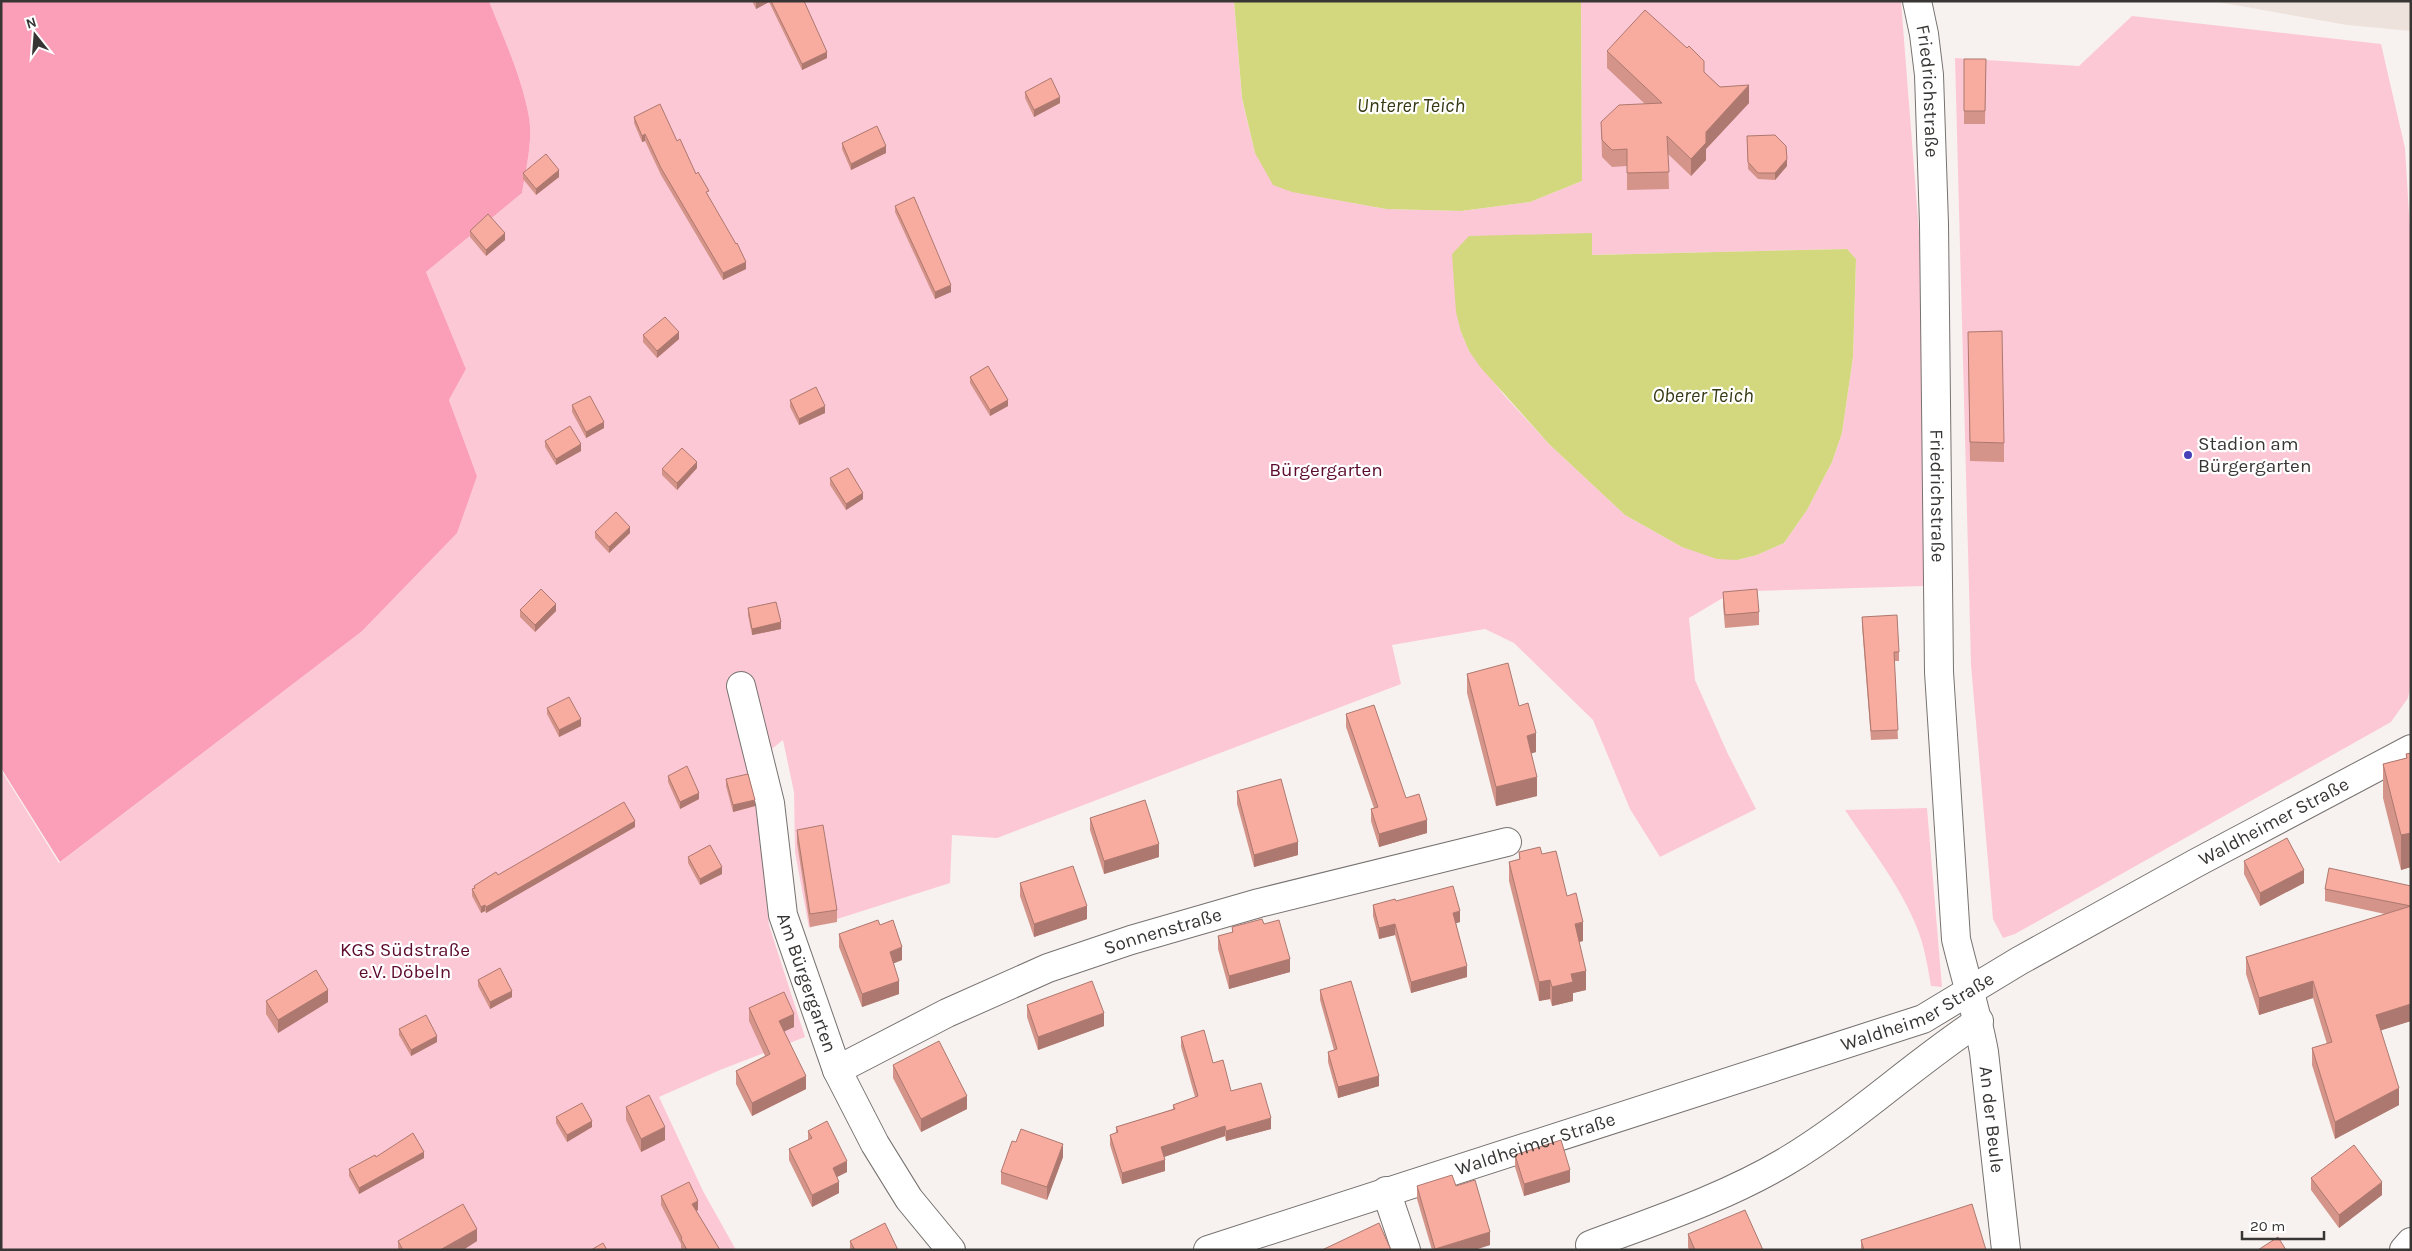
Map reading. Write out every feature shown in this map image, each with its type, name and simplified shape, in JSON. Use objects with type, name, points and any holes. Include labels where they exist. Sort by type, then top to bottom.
[{"type":"street","name":"Friedrichstraße","points":[[1916,1],[1924,34],[1929,75],[1933,188],[1939,672],[1956,939],[1965,979],[1970,990]]},
{"type":"street","name":"Am Bürgergarten","points":[[741,686],[770,803],[783,915],[837,1070],[875,1144],[909,1199],[951,1250]]},
{"type":"street","name":"Waldheimer Straße","points":[[1208,1250],[1386,1191],[1900,1027],[1940,1010],[1970,990],[2196,863],[2411,749]]},
{"type":"street","name":"Sonnenstraße","points":[[837,1070],[947,1013],[1058,965],[1131,940],[1259,903],[1507,842]]},
{"type":"street","name":"An der Beule","points":[[1970,990],[1979,1021],[1985,1061],[2006,1250]]},
{"type":"street","name":"Waldheimer Straße","points":[[1590,1245],[1733,1191],[1787,1161],[1861,1109],[1947,1041],[1979,1021]]},
{"type":"street","points":[[1386,1191],[1406,1250]]},
{"type":"street","points":[[2404,1250],[2411,1242]]},
{"type":"shaded area","points":[[1,1],[489,1],[517,73],[526,102],[530,126],[522,193],[426,272],[466,369],[449,400],[477,476],[457,533],[361,632],[60,862],[1,768]]},
{"type":"shaded area","points":[[2212,1],[2411,1],[2411,31],[2347,25]]},
{"type":"green space","name":"KGS Südstraße e.V. Döbeln","points":[[489,1],[1234,1],[1242,99],[1255,153],[1321,197],[1386,209],[1461,211],[1530,202],[1582,181],[1581,1],[1901,1],[1923,283],[1925,586],[1755,591],[1721,599],[1689,618],[1695,680],[1727,752],[1756,809],[1660,857],[1630,809],[1593,720],[1514,643],[1485,629],[1392,645],[1401,684],[997,838],[952,835],[950,883],[809,928],[795,852],[794,792],[783,740],[753,764],[769,925],[805,1037],[720,1070],[659,1097],[703,1191],[736,1250],[1,1250],[1,770],[59,863],[361,632],[477,476],[449,400],[466,369],[426,272],[522,193],[530,145],[529,117],[517,73]],"holes":[[[1592,233],[1591,255],[1846,249],[1856,259],[1853,357],[1842,433],[1832,462],[1807,510],[1784,543],[1757,555],[1737,560],[1682,547],[1625,515],[1549,444],[1504,395],[1469,351],[1461,332]]]},
{"type":"green space","name":"Stadion am Bürgergarten","points":[[2132,16],[2381,44],[2405,148],[2411,246],[2411,681],[2408,698],[2391,722],[2015,934],[2003,938],[1993,919],[1971,665],[1955,58],[2079,66]]},
{"type":"green space","points":[[1927,808],[1942,987],[1931,986],[1923,946],[1912,917],[1886,870],[1845,810]]},
{"type":"water","name":"Unterer Teich","points":[[1234,1],[1581,1],[1582,181],[1530,202],[1461,211],[1386,209],[1292,192],[1273,185],[1255,153],[1242,98]]},
{"type":"water","name":"Oberer Teich","points":[[1592,233],[1592,255],[1847,249],[1856,259],[1853,357],[1842,433],[1832,462],[1807,510],[1784,543],[1757,555],[1737,560],[1717,559],[1682,547],[1625,515],[1549,444],[1481,368],[1469,351],[1461,332],[1456,312],[1452,254],[1469,236]]},
{"type":"building","points":[[771,1],[804,1],[827,52],[802,64]]},
{"type":"building","points":[[1645,10],[1687,48],[1689,46],[1704,61],[1704,72],[1720,87],[1749,85],[1706,132],[1706,143],[1691,159],[1667,136],[1669,172],[1627,173],[1627,149],[1612,150],[1602,140],[1601,122],[1619,105],[1662,103],[1607,51]]},
{"type":"building","points":[[1964,59],[1986,59],[1985,111],[1964,111]]},
{"type":"building","points":[[1051,78],[1060,97],[1034,110],[1025,92]]},
{"type":"building","points":[[660,104],[677,141],[680,139],[696,174],[698,172],[709,191],[706,192],[737,243],[746,262],[723,273],[661,168],[645,134],[642,136],[634,117]]},
{"type":"building","points":[[877,126],[886,146],[851,164],[842,143]]},
{"type":"building","points":[[1775,135],[1786,146],[1787,159],[1775,173],[1758,173],[1748,162],[1747,136]]},
{"type":"building","points":[[546,154],[559,170],[536,189],[523,173]]},
{"type":"building","points":[[914,197],[951,285],[935,292],[895,206]]},
{"type":"building","points":[[488,214],[505,233],[486,250],[470,231]]},
{"type":"building","points":[[665,317],[679,332],[657,351],[643,335]]},
{"type":"building","points":[[2002,331],[2004,443],[1970,442],[1968,332]]},
{"type":"building","points":[[988,366],[1008,400],[990,410],[970,377]]},
{"type":"building","points":[[816,387],[825,406],[799,419],[790,400]]},
{"type":"building","points":[[590,396],[604,422],[586,432],[572,405]]},
{"type":"building","points":[[570,426],[581,444],[556,459],[545,441]]},
{"type":"building","points":[[682,448],[697,462],[677,483],[662,469]]},
{"type":"building","points":[[848,468],[863,493],[846,504],[830,478]]},
{"type":"building","points":[[616,512],[630,527],[609,547],[595,532]]},
{"type":"building","points":[[541,589],[556,604],[535,625],[520,610]]},
{"type":"building","points":[[1757,589],[1759,612],[1725,615],[1723,592]]},
{"type":"building","points":[[776,602],[781,622],[752,629],[748,608]]},
{"type":"building","points":[[1897,615],[1899,652],[1894,652],[1898,730],[1871,731],[1862,617]]},
{"type":"building","points":[[1508,663],[1519,706],[1528,703],[1536,733],[1527,736],[1537,777],[1496,787],[1467,674]]},
{"type":"building","points":[[569,697],[581,719],[559,730],[547,708]]},
{"type":"building","points":[[1374,705],[1406,798],[1419,794],[1427,820],[1379,834],[1371,809],[1378,807],[1346,714]]},
{"type":"building","points":[[2411,753],[2411,833],[2401,835],[2383,764],[2407,758],[2406,754]]},
{"type":"building","points":[[687,766],[699,793],[680,802],[668,776]]},
{"type":"building","points":[[748,774],[755,800],[733,805],[726,779]]},
{"type":"building","points":[[1281,779],[1298,842],[1254,855],[1237,791]]},
{"type":"building","points":[[1145,800],[1159,844],[1104,861],[1090,818]]},
{"type":"building","points":[[624,802],[635,821],[486,907],[485,905],[481,907],[472,889],[475,888],[474,886],[496,872],[498,875]]},
{"type":"building","points":[[823,825],[837,910],[810,914],[797,830]]},
{"type":"building","points":[[2287,838],[2304,870],[2260,893],[2244,861]]},
{"type":"building","points":[[710,845],[722,867],[700,879],[688,857]]},
{"type":"building","points":[[1540,847],[1542,854],[1556,851],[1567,896],[1576,893],[1583,922],[1575,924],[1586,971],[1571,974],[1573,982],[1552,987],[1550,980],[1539,982],[1509,862],[1520,859],[1519,852]]},
{"type":"building","points":[[1073,866],[1087,906],[1034,924],[1020,883]]},
{"type":"building","points":[[2329,868],[2411,886],[2411,906],[2325,889]]},
{"type":"building","points":[[1453,886],[1460,911],[1453,913],[1467,966],[1411,982],[1395,924],[1379,928],[1373,905]]},
{"type":"building","points":[[2411,906],[2411,1004],[2376,1015],[2399,1088],[2335,1122],[2312,1048],[2332,1042],[2313,981],[2259,998],[2246,957]]},
{"type":"building","points":[[1262,919],[1264,924],[1279,920],[1290,959],[1229,976],[1218,936],[1233,932],[1232,927]]},
{"type":"building","points":[[878,920],[880,925],[893,920],[902,947],[890,952],[899,981],[862,994],[839,934]]},
{"type":"building","points":[[500,968],[512,991],[490,1002],[478,980]]},
{"type":"building","points":[[316,970],[328,990],[278,1020],[266,1001]]},
{"type":"building","points":[[1092,981],[1104,1013],[1038,1037],[1027,1005]]},
{"type":"building","points":[[1351,981],[1379,1076],[1338,1087],[1328,1052],[1337,1049],[1320,990]]},
{"type":"building","points":[[784,992],[794,1014],[779,1021],[806,1076],[752,1103],[736,1071],[770,1054],[749,1008]]},
{"type":"building","points":[[426,1015],[437,1036],[411,1050],[399,1029]]},
{"type":"building","points":[[1204,1030],[1213,1063],[1223,1060],[1231,1091],[1261,1083],[1271,1118],[1226,1131],[1225,1126],[1161,1147],[1165,1160],[1122,1173],[1110,1135],[1118,1132],[1116,1127],[1175,1109],[1173,1105],[1198,1096],[1181,1037]]},
{"type":"building","points":[[939,1041],[967,1096],[921,1119],[893,1065]]},
{"type":"building","points":[[649,1095],[665,1127],[641,1139],[626,1107]]},
{"type":"building","points":[[582,1103],[592,1121],[567,1135],[556,1117]]},
{"type":"building","points":[[827,1121],[847,1161],[833,1168],[839,1182],[812,1195],[789,1149],[812,1138],[808,1131]]},
{"type":"building","points":[[1021,1129],[1063,1144],[1047,1187],[1001,1172],[1012,1141],[1016,1142]]},
{"type":"building","points":[[413,1133],[424,1152],[359,1188],[349,1169],[375,1155],[376,1157]]},
{"type":"building","points":[[1561,1140],[1570,1170],[1524,1184],[1515,1155]]},
{"type":"building","points":[[2354,1145],[2382,1182],[2339,1215],[2311,1178]]},
{"type":"building","points":[[1452,1175],[1456,1186],[1475,1180],[1490,1232],[1435,1249],[1417,1186]]},
{"type":"building","points":[[689,1182],[698,1201],[692,1204],[720,1250],[687,1250],[661,1196]]},
{"type":"building","points":[[463,1204],[477,1229],[440,1250],[403,1250],[398,1241]]},
{"type":"building","points":[[1972,1204],[1986,1250],[1864,1250],[1861,1240]]},
{"type":"building","points":[[1745,1210],[1763,1250],[1695,1250],[1688,1234]]},
{"type":"building","points":[[885,1223],[898,1250],[855,1250],[850,1241]]},
{"type":"building","points":[[1379,1223],[1391,1250],[1322,1250]]},
{"type":"building","points":[[2278,1237],[2286,1250],[2258,1250]]},
{"type":"building","points":[[603,1243],[607,1250],[591,1250]]},
{"type":"place","name":"Stadion am Bürgergarten","points":[[2188,455]]},
{"type":"park label","name":"Bürgergarten","points":[[1326,470]]}]
